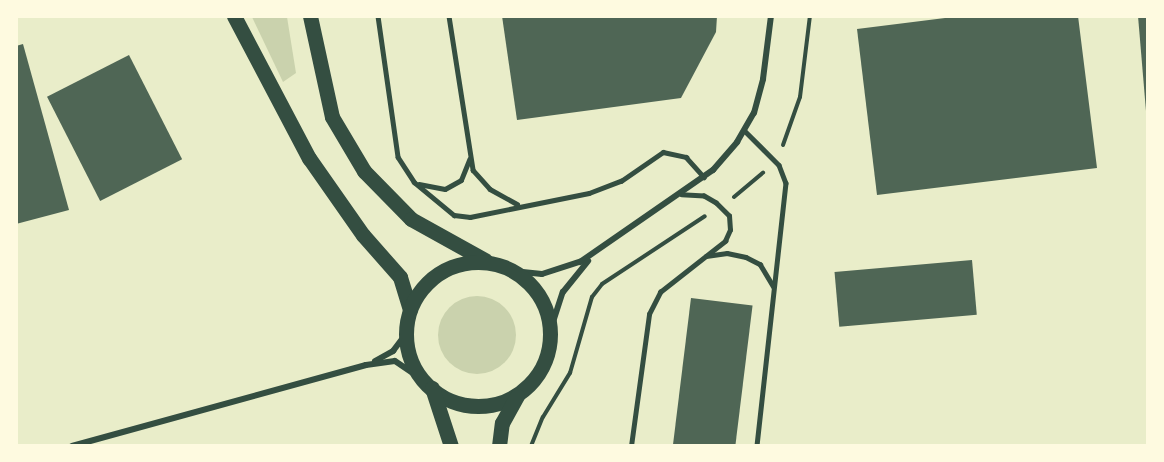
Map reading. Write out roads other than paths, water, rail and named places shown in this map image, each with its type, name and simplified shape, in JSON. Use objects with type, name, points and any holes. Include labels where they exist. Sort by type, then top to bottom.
[{"type":"main road","points":[[234,16],[309,158],[363,235],[400,277],[410,309]]},
{"type":"main road","points":[[310,16],[332,117],[364,171],[411,219],[490,263],[513,271],[533,286],[545,306],[551,328],[549,352],[540,372],[518,394],[502,423],[499,446]]},
{"type":"main road","points":[[451,446],[427,384],[410,358],[406,333],[410,309],[423,287],[442,272],[465,263],[490,263]]},
{"type":"main road","points":[[427,384],[460,404],[483,407],[518,394]]},
{"type":"street","points":[[513,271],[542,274],[597,252],[682,195],[704,177],[744,130],[763,79],[771,16]]},
{"type":"street","points":[[551,328],[563,292],[597,252]]},
{"type":"street","points":[[366,365],[393,351],[406,333]]},
{"type":"street","points":[[72,446],[366,365],[395,362],[427,384]]},
{"type":"lane","points":[[378,16],[398,157],[414,182],[445,210],[461,217],[606,187],[663,152],[686,157],[704,177]]},
{"type":"lane","points":[[449,16],[470,155],[480,180],[501,197],[519,204]]},
{"type":"lane","points":[[744,130],[774,159],[786,183],[756,446]]},
{"type":"lane","points":[[414,182],[446,189],[461,180],[470,155]]},
{"type":"lane","points":[[631,446],[649,314],[660,292],[725,242],[730,230],[729,216],[720,207],[704,196],[682,195]]},
{"type":"lane","points":[[705,256],[728,253],[746,257],[760,264],[774,288]]}]
